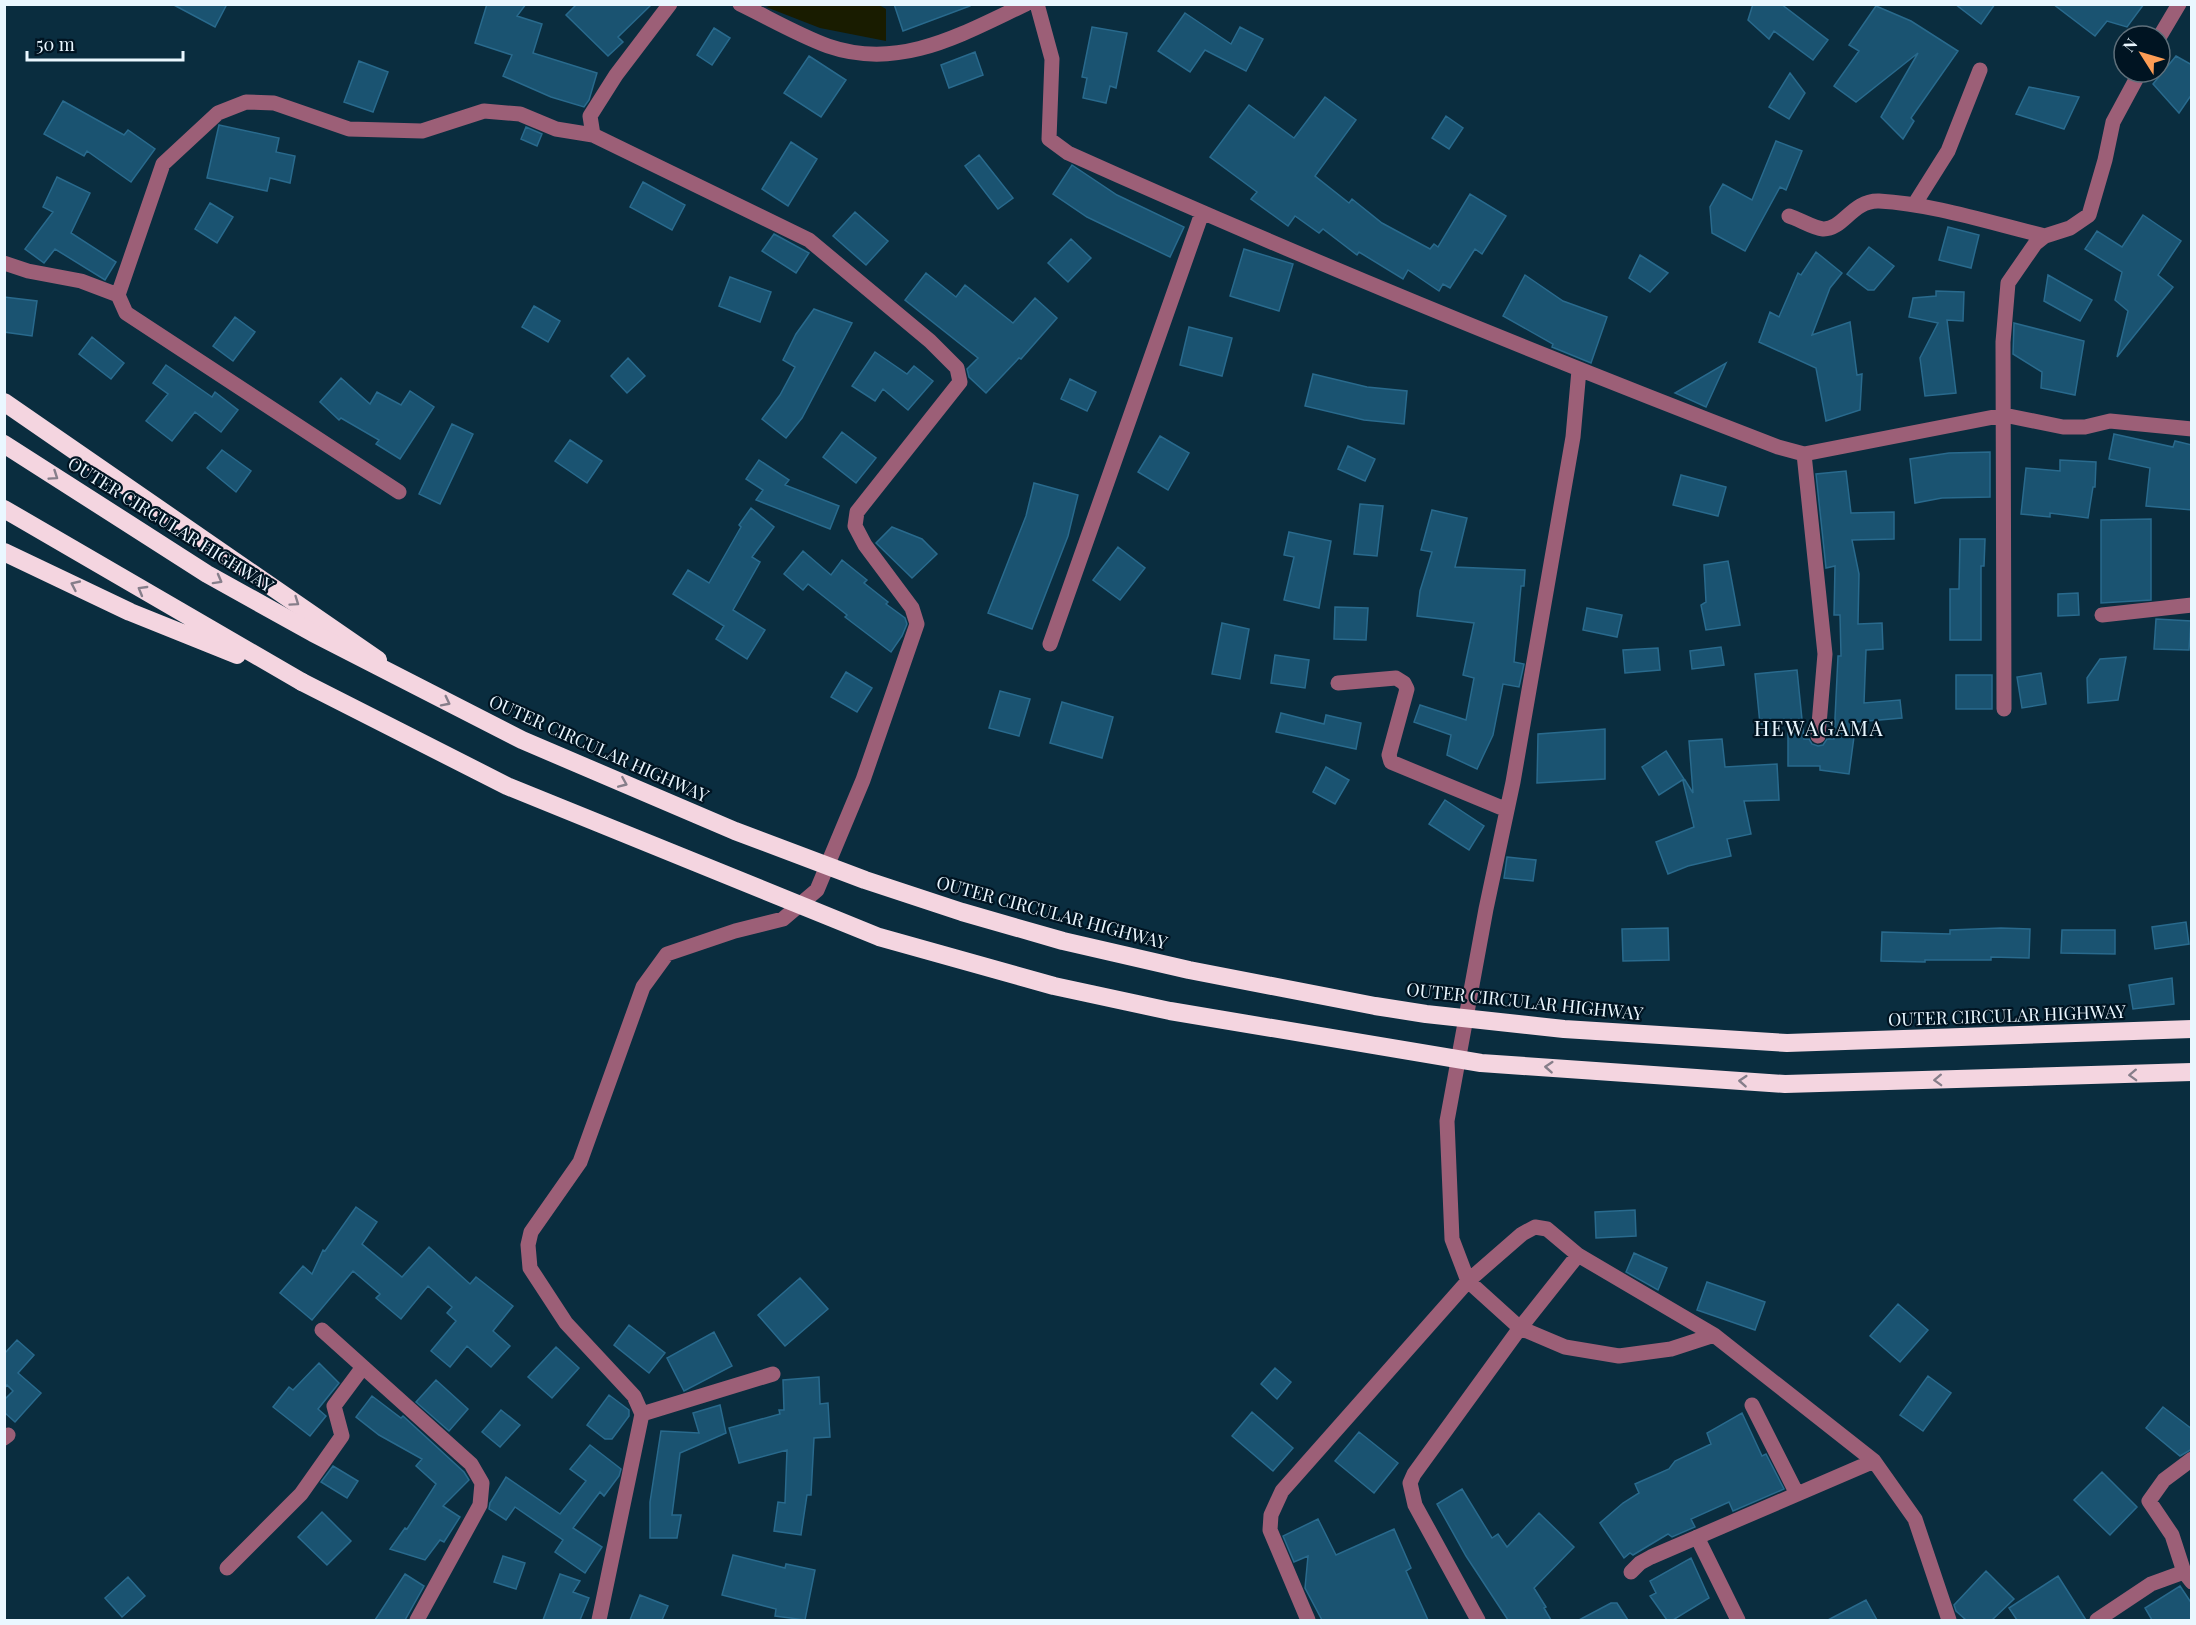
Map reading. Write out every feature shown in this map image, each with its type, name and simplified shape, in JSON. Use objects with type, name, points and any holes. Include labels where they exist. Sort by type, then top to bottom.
[{"type":"highway","points":[[4,402],[421,689]]},
{"type":"highway","name":"OUTER CIRCULAR HIGHWAY","points":[[4,444],[207,574],[313,633],[522,740],[703,817],[912,896],[1017,928],[1119,955],[1306,993],[1426,1014],[1564,1029],[1787,1043],[2192,1029]]},
{"type":"highway","points":[[4,509],[302,682],[507,786],[879,937],[1054,986],[1170,1011],[1481,1063],[1785,1084],[2192,1072]]},
{"type":"highway","points":[[4,552],[130,612],[302,682]]},
{"type":"street","points":[[593,135],[590,116],[616,75],[670,4]]},
{"type":"street","points":[[740,4],[828,46],[866,54],[906,53],[952,39],[1026,4]]},
{"type":"street","points":[[1037,4],[1052,59],[1049,139],[1068,153],[1432,311],[1778,447],[1804,454],[2004,415],[2063,427],[2085,427],[2110,421],[2192,429]]},
{"type":"street","points":[[2167,24],[2179,4]]},
{"type":"street","points":[[1914,205],[1948,152],[1980,70]]},
{"type":"street","points":[[2004,709],[2003,342],[2008,283],[2035,244],[2045,236],[2070,228],[2089,214],[2106,160],[2113,122],[2134,84]]},
{"type":"street","points":[[399,492],[126,313],[118,295],[163,164],[218,113],[246,102],[274,103],[349,129],[422,131],[484,111],[520,114],[556,129],[593,135],[809,240],[930,341],[957,368],[960,382],[857,512],[855,526],[865,545],[912,608],[917,624],[863,780],[817,890],[783,919],[667,954],[643,987],[580,1162],[531,1232],[528,1245],[530,1268],[566,1323],[634,1396],[642,1414],[599,1620]]},
{"type":"street","points":[[1789,216],[1823,229],[1838,225],[1854,208],[1875,201],[1914,205],[2045,236]]},
{"type":"street","points":[[1050,644],[1202,213]]},
{"type":"street","points":[[4,263],[81,282],[118,295]]},
{"type":"street","points":[[1579,370],[1573,437],[1507,810],[1486,909],[1447,1121],[1452,1239],[1468,1281],[1520,1329],[1565,1347],[1619,1356],[1671,1349],[1714,1335]]},
{"type":"street","points":[[1804,454],[1825,654],[1818,736]]},
{"type":"street","points":[[2102,615],[2192,605]]},
{"type":"street","points":[[1338,683],[1396,678],[1404,683],[1407,689],[1389,755],[1391,762],[1507,810]]},
{"type":"street","points":[[1308,1620],[1269,1530],[1270,1515],[1282,1491],[1468,1281],[1522,1234],[1535,1227],[1547,1229],[1578,1255],[1714,1335],[1874,1461],[1915,1519],[1949,1620]]},
{"type":"street","points":[[1479,1620],[1415,1505],[1410,1483],[1414,1474],[1520,1329],[1578,1255]]},
{"type":"street","points":[[322,1330],[471,1464],[482,1483],[480,1505],[417,1620]]},
{"type":"street","points":[[227,1568],[301,1494],[342,1436],[334,1406],[363,1367]]},
{"type":"street","points":[[642,1414],[773,1374]]},
{"type":"street","points":[[1752,1405],[1797,1494]]},
{"type":"street","points":[[2097,1620],[2151,1584],[2188,1577],[2172,1535],[2149,1501],[2164,1480],[2192,1459]]},
{"type":"street","points":[[1631,1572],[1640,1563],[1874,1461]]},
{"type":"street","points":[[1697,1537],[1737,1620]]},
{"type":"shaded area","points":[[773,5],[879,5],[886,9],[886,41],[820,28],[766,7]]},
{"type":"building","points":[[172,4],[227,4],[215,27]]},
{"type":"building","points":[[487,4],[526,4],[517,16],[542,24],[533,53],[597,73],[589,100],[584,107],[551,97],[503,76],[512,55],[475,43]]},
{"type":"building","points":[[577,4],[652,4],[618,37],[623,42],[608,56],[566,15]]},
{"type":"building","points":[[894,4],[970,4],[970,6],[903,31]]},
{"type":"building","points":[[1753,4],[1781,4],[1828,40],[1813,60],[1774,31],[1769,39],[1748,20]]},
{"type":"building","points":[[1955,4],[1995,4],[1981,24]]},
{"type":"building","points":[[2053,4],[2144,4],[2129,24],[2107,21],[2095,36]]},
{"type":"building","points":[[1876,6],[1911,21],[1958,51],[1911,118],[1914,121],[1903,139],[1881,117],[1918,53],[1856,102],[1834,86],[1859,51],[1849,45]]},
{"type":"building","points":[[1185,13],[1231,44],[1240,27],[1263,39],[1246,71],[1205,50],[1190,72],[1158,51]]},
{"type":"building","points":[[1092,27],[1127,33],[1116,88],[1110,86],[1106,103],[1083,98],[1087,78],[1082,77]]},
{"type":"building","points":[[714,28],[730,38],[712,65],[697,55]]},
{"type":"building","points":[[975,52],[983,75],[949,88],[941,65]]},
{"type":"building","points":[[809,56],[846,80],[821,117],[784,93]]},
{"type":"building","points":[[2176,56],[2192,65],[2192,94],[2179,113],[2153,84],[2172,84],[2172,61]]},
{"type":"building","points":[[359,61],[388,72],[373,112],[344,102]]},
{"type":"building","points":[[1790,73],[1805,93],[1789,119],[1769,107]]},
{"type":"building","points":[[2029,87],[2079,97],[2064,129],[2016,114]]},
{"type":"building","points":[[1325,97],[1356,120],[1315,176],[1349,203],[1352,199],[1382,223],[1430,249],[1434,244],[1438,247],[1470,194],[1506,216],[1482,254],[1475,249],[1450,288],[1443,284],[1439,291],[1408,270],[1403,279],[1359,252],[1357,255],[1323,229],[1319,233],[1295,216],[1288,226],[1251,199],[1257,192],[1210,157],[1249,105],[1294,138]]},
{"type":"building","points":[[63,101],[124,135],[128,130],[155,149],[131,182],[87,151],[84,156],[44,134]]},
{"type":"building","points":[[1446,116],[1463,128],[1449,149],[1432,138]]},
{"type":"building","points":[[219,125],[279,138],[276,152],[295,156],[290,183],[270,178],[267,191],[207,178]]},
{"type":"building","points":[[526,127],[542,134],[537,146],[521,139]]},
{"type":"building","points":[[1776,141],[1802,151],[1786,190],[1780,187],[1745,251],[1712,233],[1710,207],[1723,184],[1752,200]]},
{"type":"building","points":[[791,142],[817,159],[788,206],[762,189]]},
{"type":"building","points":[[979,155],[1013,198],[998,209],[965,166]]},
{"type":"building","points":[[1072,165],[1117,195],[1184,227],[1170,257],[1087,217],[1053,194]]},
{"type":"building","points":[[57,177],[90,193],[71,233],[116,262],[105,280],[55,249],[44,263],[25,249],[53,212],[43,207]]},
{"type":"building","points":[[643,182],[685,205],[672,230],[630,207]]},
{"type":"building","points":[[210,203],[233,217],[217,243],[195,229]]},
{"type":"building","points":[[855,212],[888,241],[866,265],[833,236]]},
{"type":"building","points":[[2143,215],[2181,241],[2158,275],[2173,287],[2117,357],[2128,311],[2115,300],[2122,272],[2085,249],[2097,231],[2122,247]]},
{"type":"building","points":[[1948,227],[1979,235],[1971,268],[1939,260]]},
{"type":"building","points":[[774,234],[809,253],[796,273],[762,251]]},
{"type":"building","points":[[1071,239],[1091,258],[1068,282],[1048,263]]},
{"type":"building","points":[[1869,247],[1894,266],[1874,290],[1868,290],[1847,274]]},
{"type":"building","points":[[1244,249],[1293,264],[1279,311],[1230,296]]},
{"type":"building","points":[[1816,252],[1842,273],[1830,288],[1812,335],[1850,322],[1857,375],[1862,374],[1860,410],[1826,421],[1816,368],[1759,342],[1770,312],[1779,317],[1798,273],[1801,275]]},
{"type":"building","points":[[1640,255],[1668,273],[1650,292],[1629,278]]},
{"type":"building","points":[[926,273],[956,297],[965,285],[1013,323],[1035,298],[1057,318],[1021,359],[1019,358],[986,393],[969,377],[967,369],[978,358],[905,300]]},
{"type":"building","points":[[1525,275],[1563,301],[1607,317],[1591,363],[1552,347],[1553,344],[1503,316]]},
{"type":"building","points":[[2048,275],[2092,300],[2080,321],[2044,301]]},
{"type":"building","points":[[730,277],[771,292],[760,322],[719,306]]},
{"type":"building","points":[[1936,291],[1964,292],[1963,321],[1947,320],[1956,393],[1925,396],[1920,358],[1938,323],[1909,317],[1913,298],[1936,296]]},
{"type":"building","points":[[4,297],[37,301],[32,336],[4,332]]},
{"type":"building","points":[[534,306],[560,321],[548,342],[522,327]]},
{"type":"building","points":[[814,309],[852,323],[802,418],[786,438],[762,419],[780,395],[795,367],[783,360],[796,334]]},
{"type":"building","points":[[235,317],[255,332],[233,361],[213,346]]},
{"type":"building","points":[[2014,323],[2084,341],[2075,395],[2041,388],[2042,372],[2013,354]]},
{"type":"building","points":[[1189,327],[1232,338],[1222,376],[1180,365]]},
{"type":"building","points":[[92,337],[124,363],[111,379],[79,354]]},
{"type":"building","points":[[875,352],[907,374],[914,366],[933,381],[908,410],[883,389],[875,401],[852,386]]},
{"type":"building","points":[[628,358],[645,376],[627,393],[611,376]]},
{"type":"building","points":[[1726,363],[1706,407],[1675,393]]},
{"type":"building","points":[[166,365],[212,397],[215,392],[238,410],[221,432],[195,412],[172,441],[146,421],[168,394],[153,383]]},
{"type":"building","points":[[1313,374],[1367,387],[1407,391],[1404,424],[1364,420],[1305,406]]},
{"type":"building","points":[[341,378],[370,404],[377,392],[401,405],[410,391],[434,407],[400,459],[376,444],[379,440],[341,418],[339,420],[320,402]]},
{"type":"building","points":[[1070,379],[1096,392],[1087,411],[1061,399]]},
{"type":"building","points":[[452,424],[473,434],[440,504],[419,494]]},
{"type":"building","points":[[842,432],[876,458],[856,483],[823,457]]},
{"type":"building","points":[[2114,434],[2173,447],[2175,441],[2192,445],[2192,510],[2146,506],[2150,468],[2109,459]]},
{"type":"building","points":[[1160,436],[1189,453],[1168,490],[1138,472]]},
{"type":"building","points":[[570,440],[602,461],[587,483],[555,461]]},
{"type":"building","points":[[1348,446],[1375,459],[1365,481],[1338,469]]},
{"type":"building","points":[[222,450],[251,471],[236,492],[207,468]]},
{"type":"building","points":[[1990,452],[1990,497],[1942,498],[1915,503],[1910,459],[1949,453]]},
{"type":"building","points":[[759,460],[789,480],[785,485],[839,506],[830,529],[756,500],[763,490],[746,479]]},
{"type":"building","points":[[2060,460],[2096,462],[2095,487],[2093,487],[2088,518],[2050,513],[2050,517],[2021,514],[2026,468],[2060,471]]},
{"type":"building","points":[[1846,471],[1851,513],[1894,512],[1894,539],[1852,540],[1859,574],[1858,624],[1882,623],[1883,649],[1866,650],[1864,703],[1900,700],[1902,718],[1856,722],[1849,774],[1820,770],[1820,766],[1788,766],[1788,721],[1760,724],[1755,674],[1797,670],[1804,739],[1809,739],[1812,744],[1818,746],[1823,745],[1827,739],[1834,739],[1838,656],[1841,656],[1840,615],[1834,615],[1835,566],[1826,568],[1816,474]]},
{"type":"building","points":[[1681,475],[1726,487],[1718,516],[1673,505]]},
{"type":"building","points":[[1034,483],[1078,495],[1068,536],[1032,629],[988,613],[1026,516]]},
{"type":"building","points":[[1360,504],[1383,506],[1377,556],[1354,554]]},
{"type":"building","points":[[751,508],[774,527],[752,557],[760,562],[733,610],[765,630],[747,659],[716,639],[724,626],[673,594],[688,570],[709,583],[741,527],[739,525]]},
{"type":"building","points":[[1432,510],[1467,518],[1455,567],[1525,570],[1524,586],[1521,586],[1514,662],[1524,664],[1519,687],[1503,684],[1493,735],[1477,769],[1447,755],[1451,735],[1414,722],[1420,705],[1466,720],[1474,678],[1463,675],[1474,623],[1417,616],[1420,591],[1432,552],[1421,550]]},
{"type":"building","points":[[2151,519],[2151,600],[2101,603],[2101,520]]},
{"type":"building","points":[[892,527],[922,539],[937,554],[912,578],[876,543]]},
{"type":"building","points":[[1289,532],[1331,541],[1319,608],[1284,600],[1294,557],[1284,555]]},
{"type":"building","points":[[1960,539],[1985,539],[1984,566],[1981,566],[1981,640],[1950,640],[1950,589],[1959,589]]},
{"type":"building","points":[[1118,547],[1145,568],[1120,600],[1093,580]]},
{"type":"building","points":[[803,551],[831,575],[842,560],[867,580],[864,583],[888,602],[886,604],[905,618],[907,624],[891,652],[845,617],[847,615],[808,584],[803,590],[784,574]]},
{"type":"building","points":[[1728,561],[1740,625],[1706,630],[1701,605],[1706,602],[1704,565]]},
{"type":"building","points":[[2078,593],[2079,615],[2058,616],[2058,594]]},
{"type":"building","points":[[1335,607],[1368,608],[1366,640],[1334,639]]},
{"type":"building","points":[[1587,608],[1622,615],[1617,637],[1583,630]]},
{"type":"building","points":[[2156,619],[2191,621],[2189,650],[2154,649]]},
{"type":"building","points":[[1222,623],[1249,629],[1240,679],[1212,674]]},
{"type":"building","points":[[1721,647],[1724,665],[1692,669],[1690,651]]},
{"type":"building","points":[[1658,648],[1660,670],[1625,673],[1623,650]]},
{"type":"building","points":[[1275,655],[1309,660],[1305,688],[1271,683]]},
{"type":"building","points":[[2126,657],[2118,700],[2088,703],[2087,678],[2100,659]]},
{"type":"building","points":[[846,672],[872,688],[857,712],[831,697]]},
{"type":"building","points":[[2041,673],[2046,704],[2022,708],[2017,677]]},
{"type":"building","points":[[1956,675],[1992,675],[1992,709],[1956,709]]},
{"type":"building","points":[[1000,691],[1030,699],[1019,736],[989,728]]},
{"type":"building","points":[[1062,702],[1113,717],[1102,758],[1050,743]]},
{"type":"building","points":[[1281,713],[1324,724],[1326,715],[1361,723],[1356,749],[1276,732]]},
{"type":"building","points":[[1605,729],[1605,779],[1537,783],[1538,734]]},
{"type":"building","points":[[1722,739],[1725,767],[1777,764],[1779,800],[1744,801],[1751,834],[1727,839],[1731,856],[1688,866],[1668,874],[1656,842],[1694,827],[1683,781],[1685,780],[1693,793],[1689,741]]},
{"type":"building","points":[[1666,751],[1684,779],[1659,795],[1642,767]]},
{"type":"building","points":[[1326,767],[1349,780],[1335,804],[1313,792]]},
{"type":"building","points":[[1445,800],[1484,826],[1469,850],[1429,824]]},
{"type":"building","points":[[1507,857],[1536,860],[1533,881],[1504,878]]},
{"type":"building","points":[[2186,922],[2189,944],[2155,949],[2152,927]]},
{"type":"building","points":[[1668,928],[1669,960],[1623,961],[1622,929]]},
{"type":"building","points":[[2030,929],[2029,958],[1991,957],[1991,960],[1925,960],[1925,962],[1881,961],[1882,932],[1950,934],[1950,930]]},
{"type":"building","points":[[2062,930],[2115,930],[2115,954],[2061,953]]},
{"type":"building","points":[[2172,978],[2174,1004],[2133,1009],[2129,985]]},
{"type":"building","points":[[356,1207],[377,1222],[362,1244],[402,1277],[429,1247],[470,1284],[476,1277],[513,1306],[493,1331],[510,1346],[491,1367],[467,1346],[450,1367],[431,1351],[456,1321],[447,1313],[452,1307],[428,1286],[401,1319],[376,1298],[380,1294],[353,1271],[312,1320],[280,1293],[303,1266],[312,1274],[323,1250],[325,1251]]},
{"type":"building","points":[[1635,1210],[1636,1236],[1596,1238],[1595,1212]]},
{"type":"building","points":[[1634,1253],[1667,1268],[1658,1290],[1626,1272]]},
{"type":"building","points":[[800,1278],[828,1309],[785,1346],[758,1315]]},
{"type":"building","points":[[1707,1282],[1765,1302],[1755,1330],[1697,1310]]},
{"type":"building","points":[[1898,1304],[1928,1330],[1900,1362],[1870,1336]]},
{"type":"building","points":[[629,1325],[665,1353],[649,1373],[614,1345]]},
{"type":"building","points":[[714,1332],[732,1366],[684,1391],[667,1358]]},
{"type":"building","points":[[17,1340],[34,1355],[18,1373],[41,1393],[15,1422],[4,1412],[4,1400],[13,1391],[7,1385],[4,1389],[4,1354]]},
{"type":"building","points":[[556,1347],[579,1368],[552,1398],[528,1377]]},
{"type":"building","points":[[319,1363],[339,1383],[318,1409],[326,1416],[310,1436],[273,1407],[289,1387],[293,1390]]},
{"type":"building","points":[[1275,1368],[1291,1382],[1277,1399],[1261,1384]]},
{"type":"building","points":[[1928,1376],[1951,1393],[1923,1431],[1900,1415]]},
{"type":"building","points":[[819,1377],[820,1404],[828,1403],[830,1437],[814,1438],[811,1495],[807,1495],[801,1535],[774,1531],[778,1502],[785,1503],[787,1450],[739,1463],[729,1428],[780,1414],[779,1410],[784,1410],[783,1380]]},
{"type":"building","points":[[436,1380],[468,1409],[449,1431],[416,1402]]},
{"type":"building","points":[[609,1395],[629,1410],[629,1416],[612,1439],[605,1439],[587,1425]]},
{"type":"building","points":[[372,1396],[401,1418],[403,1416],[464,1472],[469,1480],[443,1506],[460,1517],[444,1542],[440,1540],[425,1560],[390,1549],[405,1528],[407,1529],[436,1484],[416,1466],[422,1459],[379,1435],[356,1417]]},
{"type":"building","points":[[720,1405],[726,1433],[680,1453],[672,1515],[681,1515],[677,1538],[650,1538],[650,1502],[661,1431],[699,1433],[693,1413]]},
{"type":"building","points":[[2163,1407],[2192,1429],[2192,1449],[2180,1456],[2146,1428]]},
{"type":"building","points":[[501,1410],[520,1425],[500,1447],[482,1432]]},
{"type":"building","points":[[1252,1412],[1293,1448],[1273,1471],[1232,1436]]},
{"type":"building","points":[[1742,1413],[1762,1456],[1766,1454],[1784,1489],[1733,1511],[1729,1502],[1691,1519],[1695,1527],[1672,1537],[1668,1534],[1624,1558],[1600,1523],[1623,1503],[1639,1493],[1635,1484],[1669,1469],[1675,1461],[1711,1444],[1707,1433]]},
{"type":"building","points":[[1359,1432],[1398,1463],[1374,1493],[1335,1461]]},
{"type":"building","points":[[590,1445],[621,1469],[619,1476],[604,1496],[600,1492],[573,1528],[602,1547],[585,1573],[555,1552],[563,1540],[515,1507],[506,1520],[489,1509],[490,1503],[506,1477],[560,1514],[586,1481],[570,1469]]},
{"type":"building","points":[[333,1466],[358,1481],[347,1498],[321,1482]]},
{"type":"building","points":[[2102,1472],[2137,1507],[2110,1535],[2074,1500]]},
{"type":"building","points":[[1462,1489],[1492,1538],[1498,1534],[1507,1547],[1539,1513],[1574,1547],[1534,1588],[1551,1620],[1508,1620],[1466,1556],[1437,1504]]},
{"type":"building","points":[[322,1512],[351,1541],[327,1565],[298,1537]]},
{"type":"building","points":[[1318,1519],[1336,1555],[1394,1529],[1411,1568],[1406,1571],[1428,1620],[1322,1620],[1305,1588],[1308,1556],[1294,1562],[1283,1536]]},
{"type":"building","points":[[733,1555],[785,1568],[786,1564],[815,1570],[805,1620],[775,1616],[776,1609],[722,1595]]},
{"type":"building","points":[[503,1556],[525,1563],[516,1589],[494,1582]]},
{"type":"building","points":[[1691,1558],[1709,1598],[1673,1620],[1667,1620],[1650,1596],[1656,1593],[1650,1581]]},
{"type":"building","points":[[1986,1571],[2014,1599],[1992,1620],[1966,1620],[1956,1611],[1954,1605]]},
{"type":"building","points":[[405,1574],[424,1586],[405,1620],[375,1620]]},
{"type":"building","points":[[560,1574],[580,1581],[573,1592],[589,1598],[580,1620],[543,1620]]},
{"type":"building","points":[[2058,1576],[2086,1620],[2017,1620],[2009,1608]]},
{"type":"building","points":[[128,1577],[145,1596],[122,1617],[105,1598]]},
{"type":"building","points":[[2180,1586],[2192,1604],[2192,1620],[2152,1620],[2145,1608]]},
{"type":"building","points":[[640,1595],[668,1606],[662,1620],[630,1620]]},
{"type":"building","points":[[1866,1600],[1877,1620],[1828,1620]]},
{"type":"building","points":[[1611,1603],[1617,1603],[1628,1620],[1579,1620]]},
{"type":"district","name":"HEWAGAMA","points":[[1819,727]]}]
